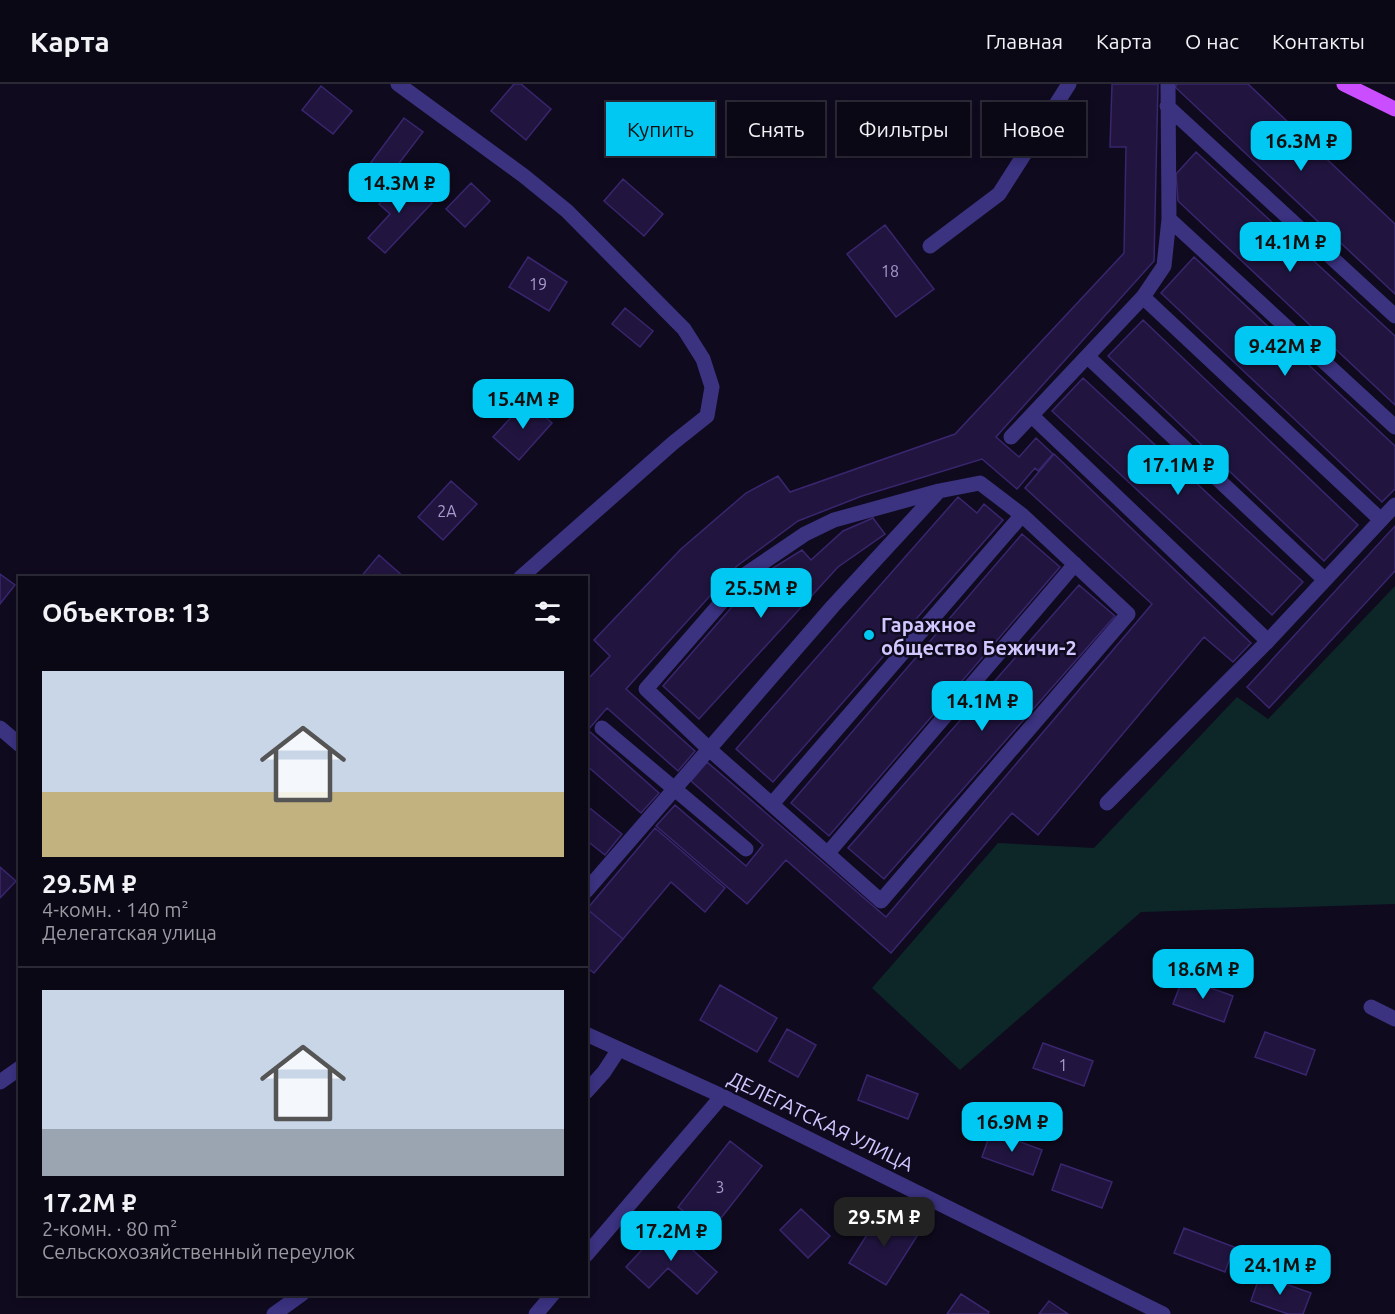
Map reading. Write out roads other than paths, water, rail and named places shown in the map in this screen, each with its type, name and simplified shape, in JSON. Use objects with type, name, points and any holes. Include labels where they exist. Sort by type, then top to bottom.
[{"type":"main road","points":[[1344,84],[1395,109]]},
{"type":"street","points":[[398,84],[524,176],[567,211],[684,330],[703,359],[712,387],[707,416],[673,443],[522,576]]},
{"type":"street","points":[[930,246],[999,194],[1069,84]]},
{"type":"street","points":[[1011,437],[1143,297],[1164,266],[1169,219],[1168,84]]},
{"type":"street","points":[[1167,106],[1395,316]]},
{"type":"street","points":[[1169,219],[1395,427]]},
{"type":"street","points":[[1143,297],[1381,520]]},
{"type":"street","points":[[1088,357],[1325,580]]},
{"type":"street","points":[[1032,416],[1268,641]]},
{"type":"street","points":[[980,483],[1022,514],[1128,614],[881,902],[709,749],[646,688],[746,574],[805,534],[834,520],[939,491],[980,483]]},
{"type":"street","points":[[588,889],[833,606],[939,491]]},
{"type":"street","points":[[1107,803],[1268,641],[1395,505]]},
{"type":"street","points":[[772,804],[1022,514]]},
{"type":"street","points":[[828,853],[1075,564]]},
{"type":"street","points":[[0,728],[18,743]]},
{"type":"street","points":[[602,728],[746,849]]},
{"type":"street","points":[[1371,1007],[1395,1019]]},
{"type":"street","name":"ДЕЛЕГАТСКАЯ УЛИЦА","points":[[588,1035],[722,1096],[1163,1314]]},
{"type":"street","points":[[588,1089],[620,1049]]},
{"type":"street","points":[[0,1082],[18,1069]]},
{"type":"street","points":[[588,1253],[722,1096]]},
{"type":"street","points":[[274,1314],[299,1296]]},
{"type":"street","points":[[536,1314],[551,1296]]},
{"type":"place","name":"Гаражное общество Бежичи-2","points":[[869,635]]}]
